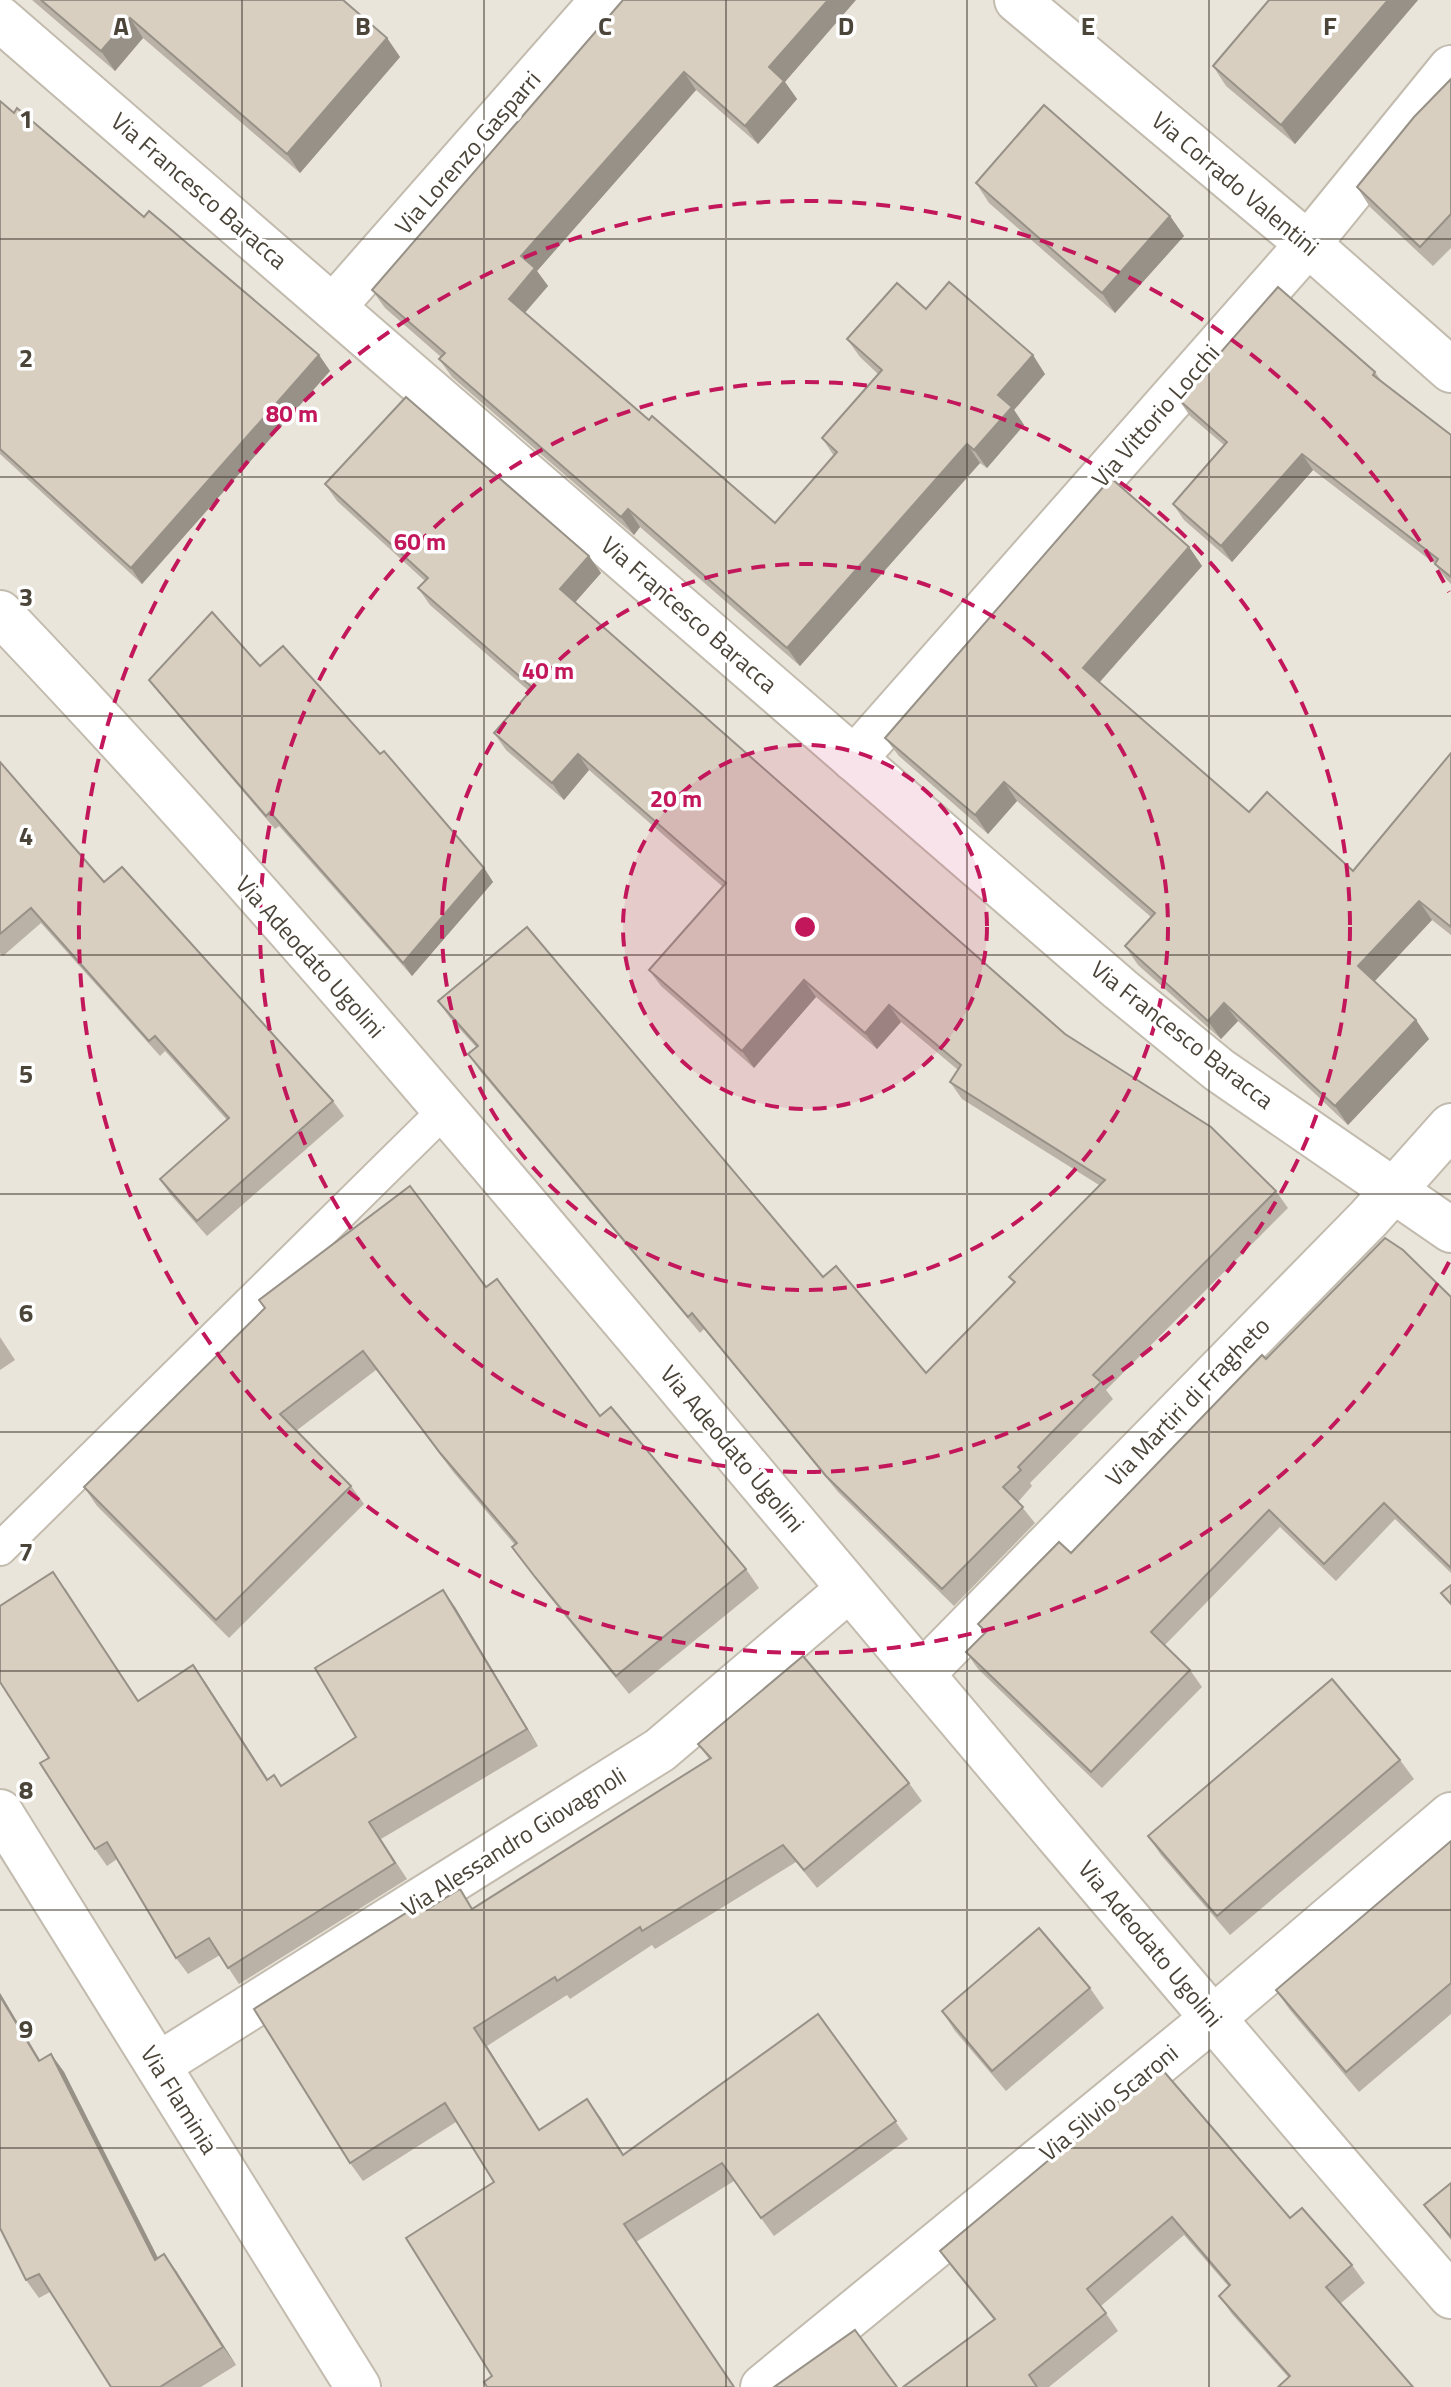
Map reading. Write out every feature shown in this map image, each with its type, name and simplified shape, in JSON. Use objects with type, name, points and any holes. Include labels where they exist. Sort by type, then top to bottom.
[{"type":"street","name":"Via Lorenzo Gasparri","points":[[334,306],[603,0]]},
{"type":"street","name":"Via Corrado Valentini","points":[[1017,0],[1308,244],[1451,370]]},
{"type":"street","name":"Via Francesco Baracca","points":[[0,19],[854,759],[1219,1070],[1451,1230]]},
{"type":"street","name":"Via Vittorio Locchi","points":[[854,759],[1308,244],[1451,68]]},
{"type":"street","name":"Via Adeodato Ugolini","points":[[0,613],[80,697],[446,1109],[1212,2019],[1451,2296]]},
{"type":"street","name":"Via Martiri di Fragheto","points":[[922,1674],[1394,1191],[1451,1126]]},
{"type":"street","name":"Via Alessandro Giovagnoli","points":[[158,2065],[660,1750],[849,1589]]},
{"type":"street","name":"Via Silvio Scaroni","points":[[763,2387],[1212,2019],[1451,1815]]},
{"type":"street","name":"Via Flaminia","points":[[5,1830],[158,2065],[344,2381]]},
{"type":"lane","points":[[0,1549],[446,1109]]},
{"type":"shaded area","points":[[0,0],[1451,0],[1451,2387],[0,2387]]},
{"type":"building","points":[[41,0],[343,0],[387,38],[287,154],[130,18],[101,51]]},
{"type":"building","points":[[623,0],[828,0],[769,67],[784,81],[745,126],[684,72],[521,256],[535,268],[509,299],[649,420],[652,416],[775,523],[837,452],[822,438],[882,370],[847,339],[897,283],[926,309],[949,282],[1033,355],[998,395],[1012,407],[974,450],[967,444],[787,648],[628,509],[621,517],[439,359],[445,353],[372,290]]},
{"type":"building","points":[[1269,0],[1388,0],[1281,125],[1213,66]]},
{"type":"building","points":[[1451,79],[1451,214],[1420,247],[1357,187],[1414,117]]},
{"type":"building","points":[[0,101],[14,113],[17,108],[144,217],[149,211],[319,355],[131,568],[0,449]]},
{"type":"building","points":[[1044,105],[1170,216],[1102,293],[976,183]]},
{"type":"building","points":[[1278,287],[1375,372],[1373,375],[1451,435],[1451,577],[1435,564],[1438,559],[1302,454],[1221,546],[1173,504],[1227,442],[1179,400]]},
{"type":"building","points":[[406,397],[589,556],[560,589],[1065,1034],[1211,1127],[1276,1191],[1093,1375],[1101,1382],[1018,1467],[1021,1470],[1003,1487],[1023,1507],[942,1589],[826,1476],[692,1313],[688,1317],[468,1054],[478,1046],[438,1001],[527,927],[823,1277],[836,1266],[926,1373],[1015,1282],[1009,1277],[1105,1180],[950,1082],[961,1065],[889,1005],[865,1033],[804,980],[742,1051],[649,970],[726,883],[578,754],[552,783],[494,733],[533,688],[418,588],[428,578],[325,484]]},
{"type":"building","points":[[1111,478],[1189,547],[1083,668],[1249,812],[1267,792],[1353,871],[1451,753],[1451,927],[1419,901],[1358,966],[1416,1020],[1335,1106],[1224,1003],[1208,1021],[1125,946],[1155,913],[1004,782],[975,815],[885,738]]},
{"type":"building","points":[[212,612],[260,666],[283,646],[380,754],[384,751],[484,868],[403,963],[270,812],[266,816],[149,680]]},
{"type":"building","points":[[0,762],[104,882],[122,867],[333,1101],[197,1221],[160,1179],[229,1118],[155,1036],[149,1041],[31,908],[0,934]]},
{"type":"building","points":[[410,1186],[486,1287],[497,1279],[600,1416],[611,1407],[746,1569],[616,1676],[512,1547],[517,1543],[441,1454],[363,1351],[280,1414],[351,1486],[216,1620],[84,1487],[265,1308],[259,1300]]},
{"type":"building","points":[[1385,1238],[1403,1250],[1451,1297],[1451,1568],[1384,1503],[1324,1564],[1269,1510],[1151,1632],[1190,1670],[1091,1772],[966,1652],[986,1632],[978,1624],[1059,1542],[1071,1553],[1262,1355],[1266,1359]]},
{"type":"building","points":[[53,1572],[138,1701],[193,1665],[267,1780],[274,1775],[281,1786],[356,1737],[315,1668],[443,1590],[527,1729],[369,1822],[395,1863],[228,1968],[209,1938],[176,1958],[107,1842],[95,1849],[40,1763],[49,1758],[0,1682],[0,1606]]},
{"type":"building","points":[[1451,1585],[1451,1604],[1441,1593]]},
{"type":"building","points":[[803,1656],[909,1783],[804,1870],[783,1845],[642,1931],[640,1927],[557,1981],[555,1977],[474,2028],[539,2130],[587,2099],[623,2155],[818,2014],[896,2121],[761,2218],[722,2163],[624,2224],[734,2387],[487,2387],[484,2382],[492,2376],[406,2238],[494,2182],[445,2103],[350,2163],[254,2009],[422,1903],[426,1910],[460,1889],[472,1909],[711,1758],[698,1744]]},
{"type":"building","points":[[1332,1679],[1400,1760],[1217,1916],[1148,1836]]},
{"type":"building","points":[[1451,1841],[1451,1983],[1346,2072],[1276,1990]]},
{"type":"building","points":[[1039,1928],[1090,1988],[992,2071],[942,2011]]},
{"type":"building","points":[[0,1996],[39,2061],[51,2054],[155,2260],[164,2254],[223,2347],[160,2387],[111,2387],[39,2274],[26,2280],[0,2228]]},
{"type":"building","points":[[1160,2067],[1290,2218],[1302,2208],[1352,2265],[1326,2287],[1413,2387],[1278,2387],[1290,2376],[1219,2296],[1230,2285],[1172,2217],[1087,2289],[1106,2313],[1029,2375],[1037,2387],[903,2387],[995,2319],[940,2251]]},
{"type":"building","points":[[1451,2183],[1451,2237],[1424,2205]]},
{"type":"building","points":[[855,2330],[897,2387],[774,2387]]}]
